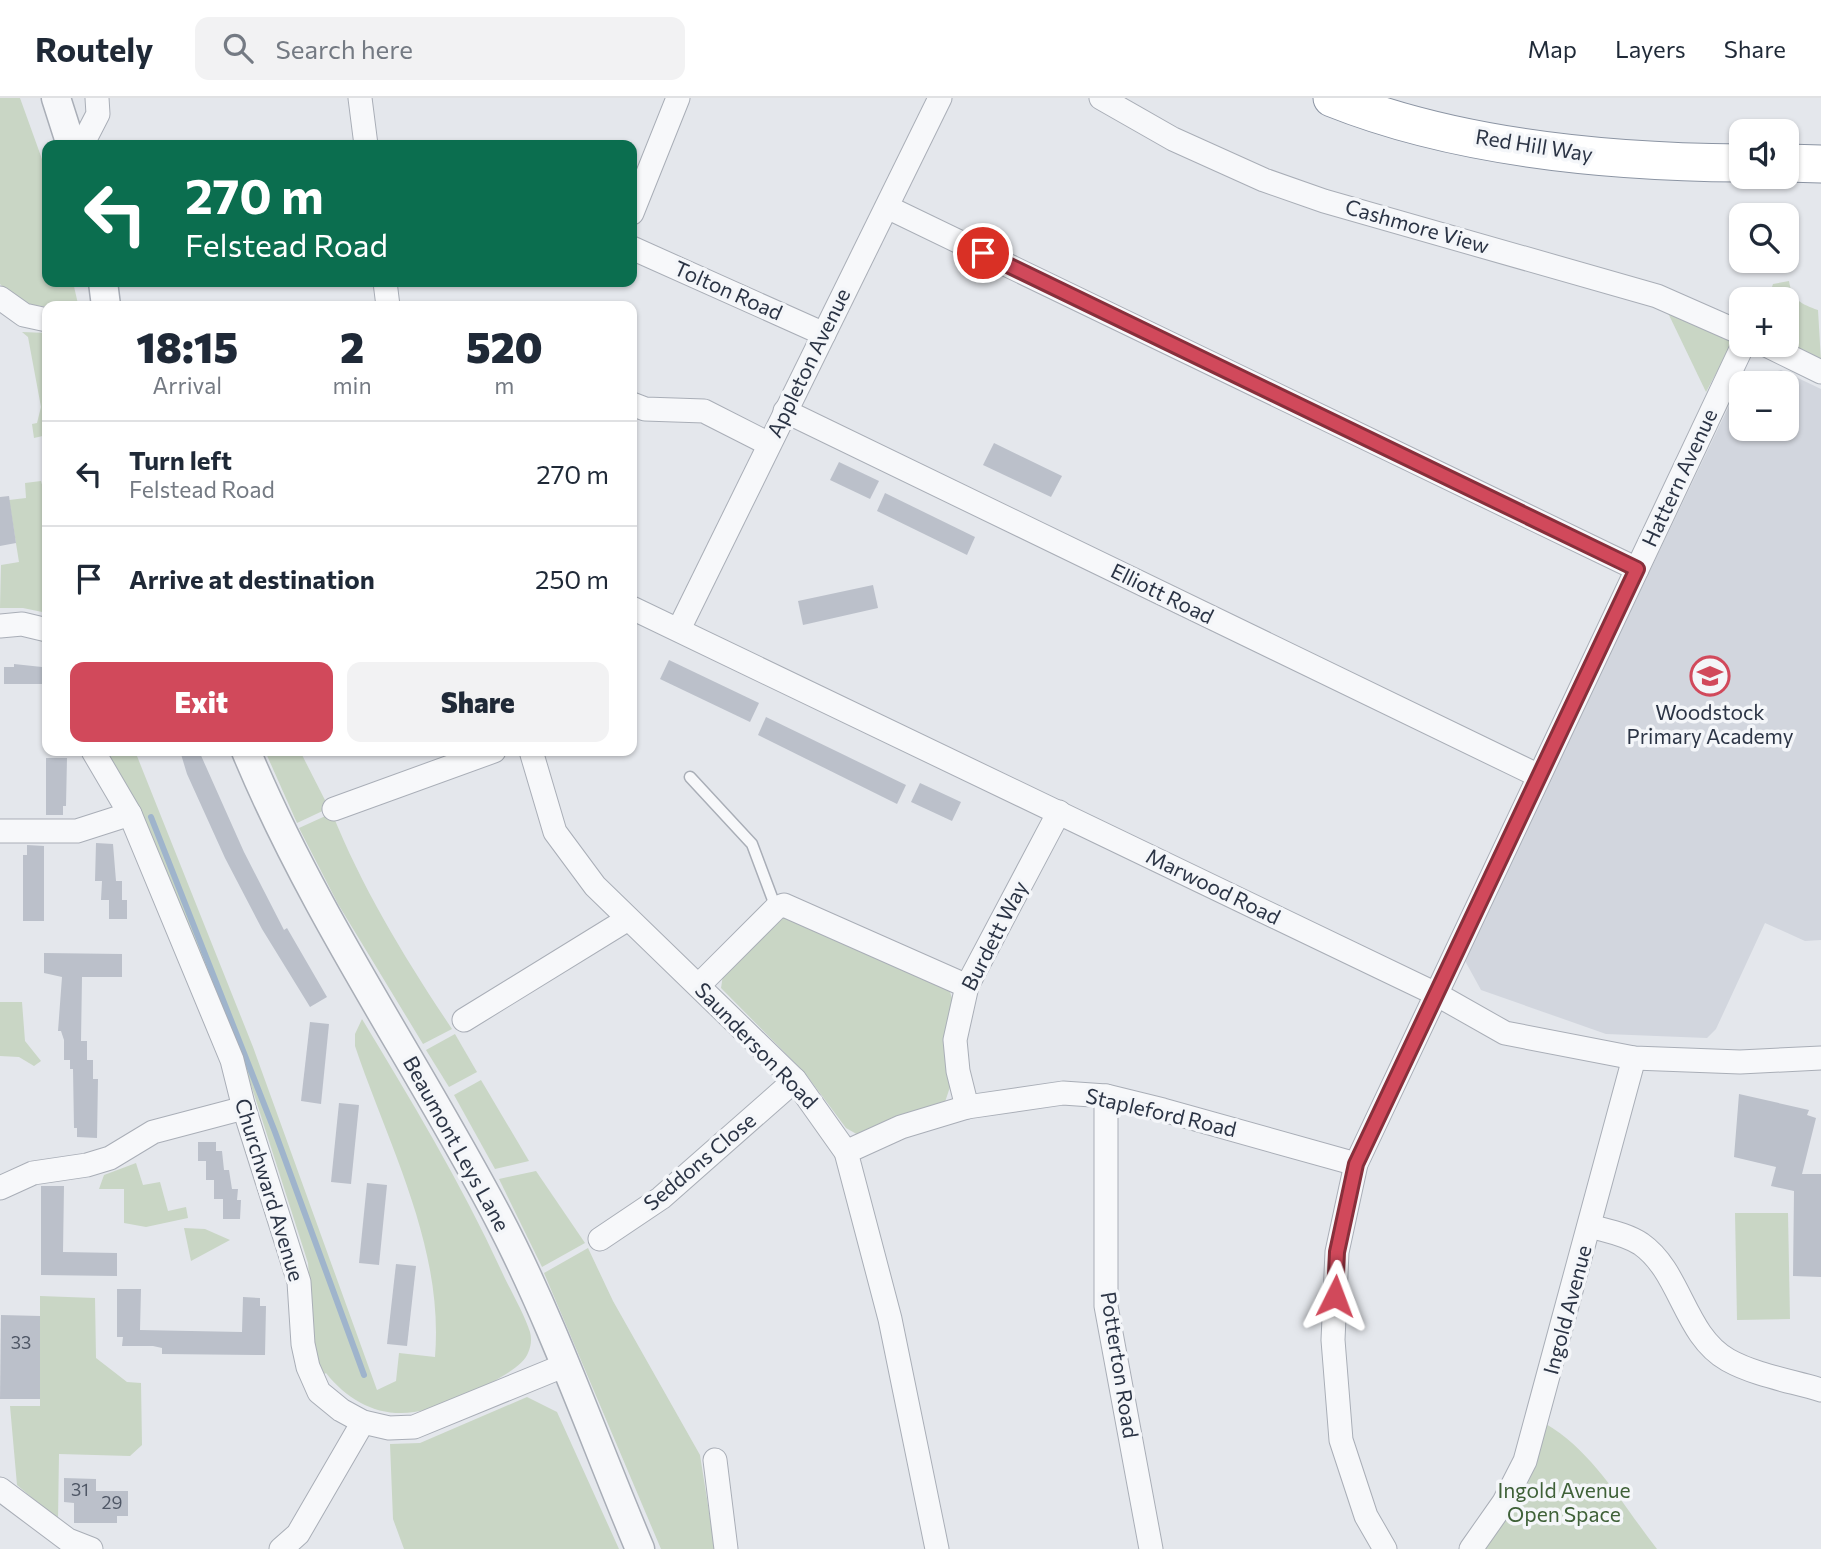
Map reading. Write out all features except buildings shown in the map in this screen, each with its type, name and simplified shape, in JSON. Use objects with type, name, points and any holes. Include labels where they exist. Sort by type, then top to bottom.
[{"type":"highway","name":"Red Hill Way","points":[[1332,98],[1419,125],[1538,149],[1609,158],[1729,163]]},
{"type":"highway","points":[[1799,163],[1821,164]]},
{"type":"street","points":[[56,98],[69,140]]},
{"type":"street","points":[[85,140],[98,114],[97,98]]},
{"type":"street","points":[[360,98],[365,140]]},
{"type":"street","points":[[637,200],[678,98]]},
{"type":"street","name":"Appleton Avenue","points":[[679,629],[940,98]]},
{"type":"street","name":"Cashmore View","points":[[1101,98],[1173,139],[1264,180],[1324,201],[1657,296],[1729,328]]},
{"type":"street","points":[[887,207],[1637,569]]},
{"type":"street","name":"Tolton Road","points":[[637,250],[824,334]]},
{"type":"street","points":[[0,298],[24,315],[42,319]]},
{"type":"street","name":"Hattern Avenue","points":[[1385,1549],[1366,1516],[1341,1440],[1333,1340],[1337,1252],[1356,1164],[1737,357]]},
{"type":"street","points":[[1790,357],[1821,372]]},
{"type":"street","points":[[637,406],[645,409],[704,411],[769,444]]},
{"type":"street","name":"Elliott Road","points":[[786,411],[1539,776]]},
{"type":"street","name":"Marwood Road","points":[[637,610],[1436,994],[1504,1032],[1633,1058],[1740,1062],[1821,1058]]},
{"type":"street","points":[[0,626],[22,624],[42,630]]},
{"type":"street","name":"Churchward Avenue","points":[[96,756],[130,814],[232,1060],[244,1108],[299,1282],[303,1344],[308,1367],[319,1392],[341,1410],[363,1422],[389,1427],[414,1427],[563,1366]]},
{"type":"street","name":"Beaumont Leys Lane","points":[[248,756],[292,855],[335,935],[428,1089],[499,1220],[640,1549]]},
{"type":"street","points":[[334,810],[480,756]]},
{"type":"street","name":"Saunderson Road","points":[[532,756],[555,832],[595,886],[795,1080],[846,1152],[890,1319],[937,1549]]},
{"type":"street","name":"Burdett Way","points":[[967,1107],[956,1040],[967,986],[1059,812]]},
{"type":"street","points":[[0,831],[77,831],[130,814]]},
{"type":"street","points":[[699,985],[776,908],[783,905],[967,986]]},
{"type":"street","points":[[464,1020],[628,919]]},
{"type":"street","name":"Ingold Avenue","points":[[1471,1549],[1504,1502],[1525,1461],[1633,1058]]},
{"type":"street","name":"Seddons Close","points":[[600,1238],[661,1198],[795,1080]]},
{"type":"street","name":"Stapleford Road","points":[[846,1152],[901,1127],[967,1107],[1063,1093],[1106,1096],[1356,1164]]},
{"type":"street","name":"Potterton Road","points":[[1106,1096],[1106,1306],[1151,1549]]},
{"type":"street","points":[[0,1188],[33,1173],[87,1165],[110,1158],[153,1132],[244,1108]]},
{"type":"street","points":[[1590,1226],[1641,1244],[1660,1265],[1708,1342],[1728,1359],[1821,1390]]},
{"type":"street","points":[[281,1549],[298,1534],[363,1422]]},
{"type":"street","points":[[715,1460],[726,1549]]},
{"type":"street","points":[[0,1489],[68,1540],[90,1549]]},
{"type":"lane","points":[[690,777],[752,844],[776,908]]},
{"type":"shaded area","name":"Woodstock Primary Academy","points":[[1799,379],[1821,389],[1821,940],[1805,941],[1765,923],[1716,1029],[1707,1038],[1606,1034],[1481,990],[1464,959],[1729,406],[1729,441],[1799,441]]},
{"type":"green space","points":[[0,98],[20,98],[42,159],[42,287],[74,287],[77,301],[42,301],[42,306],[34,305],[17,299],[0,284]]},
{"type":"green space","points":[[1789,281],[1790,287],[1772,287],[1773,284]]},
{"type":"green space","points":[[1799,301],[1818,310],[1821,361],[1799,349]]},
{"type":"green space","points":[[1668,313],[1729,338],[1729,349],[1706,392]]},
{"type":"green space","points":[[22,332],[42,333],[42,436],[34,438],[32,424],[37,423],[41,407],[28,337]]},
{"type":"green space","points":[[41,481],[42,485],[42,612],[23,608],[0,608],[1,565],[19,562],[9,500],[26,498],[25,483]]},
{"type":"green space","points":[[107,756],[137,756],[253,1047],[377,1390],[396,1381],[399,1353],[435,1357],[436,1316],[423,1237],[398,1160],[355,1046],[355,1034],[362,1019],[452,1174],[524,1316],[531,1335],[530,1345],[523,1361],[513,1370],[452,1400],[428,1409],[399,1413],[385,1412],[359,1402],[336,1385],[326,1373],[321,1376],[316,1367],[308,1263],[243,1060],[141,812]]},
{"type":"green space","points":[[267,756],[303,756],[329,808],[297,823]]},
{"type":"green space","points":[[332,813],[357,870],[386,924],[452,1029],[423,1044],[338,904],[299,828]]},
{"type":"green space","points":[[788,909],[949,989],[952,998],[952,1081],[945,1102],[860,1136],[846,1128],[805,1073],[721,988],[723,975]]},
{"type":"green space","points":[[0,1002],[22,1002],[25,1041],[41,1061],[34,1066],[19,1057],[0,1056]]},
{"type":"green space","points":[[455,1034],[477,1072],[449,1087],[426,1050]]},
{"type":"green space","points":[[481,1080],[529,1161],[495,1169],[454,1095]]},
{"type":"green space","points":[[136,1163],[143,1185],[160,1182],[168,1211],[186,1207],[188,1218],[146,1227],[124,1223],[124,1189],[99,1189],[104,1175]]},
{"type":"green space","points":[[536,1171],[585,1243],[542,1267],[499,1179]]},
{"type":"green space","points":[[1735,1213],[1788,1213],[1790,1319],[1737,1320]]},
{"type":"green space","points":[[184,1228],[205,1229],[230,1240],[191,1261]]},
{"type":"green space","points":[[588,1248],[613,1301],[700,1455],[715,1549],[661,1549],[544,1273]]},
{"type":"green space","points":[[40,1296],[95,1298],[96,1358],[127,1382],[141,1383],[142,1445],[130,1456],[59,1454],[58,1520],[17,1485],[10,1406],[40,1406]]},
{"type":"green space","points":[[527,1397],[557,1412],[619,1549],[404,1549],[393,1519],[390,1444],[420,1443]]},
{"type":"green space","name":"Ingold Avenue Open Space","points":[[1546,1424],[1563,1435],[1593,1464],[1657,1549],[1482,1549]]},
{"type":"waterway","points":[[151,817],[275,1132],[364,1375]]},
{"type":"place","name":"Woodstock Primary Academy","points":[[1710,676]]},
{"type":"route","points":[[983,253],[1637,569],[1356,1164],[1337,1252],[1335,1296]]}]
